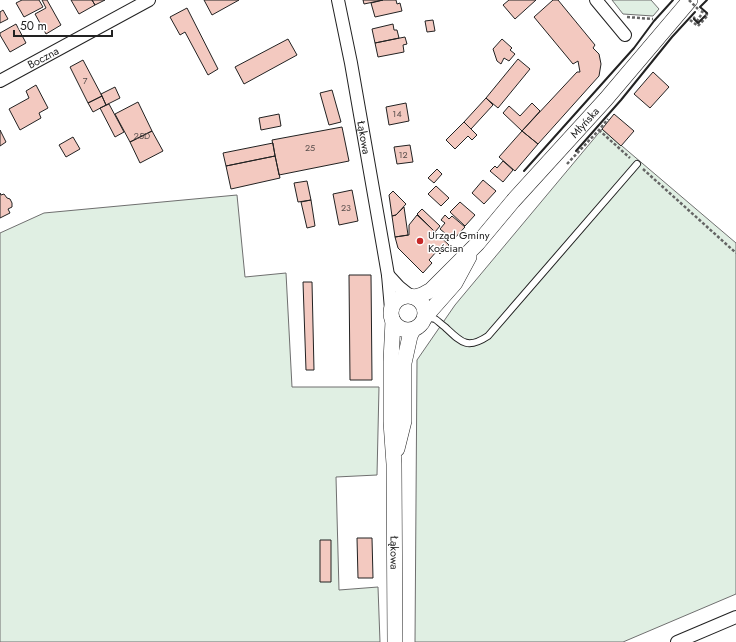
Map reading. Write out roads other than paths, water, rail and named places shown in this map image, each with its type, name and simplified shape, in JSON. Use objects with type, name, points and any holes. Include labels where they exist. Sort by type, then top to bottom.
[{"type":"street","name":"Boczna","points":[[0,81],[149,0]]},
{"type":"street","name":"Łąkowa","points":[[338,0],[351,64],[388,275],[392,315],[391,422],[394,464],[395,642]]},
{"type":"street","points":[[596,0],[625,35]]},
{"type":"street","name":"Młyńska","points":[[412,296],[422,295],[431,290],[478,243],[513,201],[694,5]]},
{"type":"street","name":"Młyńska","points":[[425,317],[455,283],[478,243]]},
{"type":"street","points":[[388,275],[399,287],[420,300],[424,305],[425,317],[423,322],[413,330],[401,329],[396,326],[392,315],[393,304],[397,299],[403,296],[412,296]]},
{"type":"street","name":"Łąkowa","points":[[394,464],[404,421],[404,363],[410,336],[413,330]]},
{"type":"street","points":[[677,642],[736,617]]},
{"type":"lane","points":[[425,317],[435,320],[464,342],[472,344],[488,336],[637,164]]},
{"type":"place","name":"Urząd Gminy Kościan","points":[[420,241]]}]
